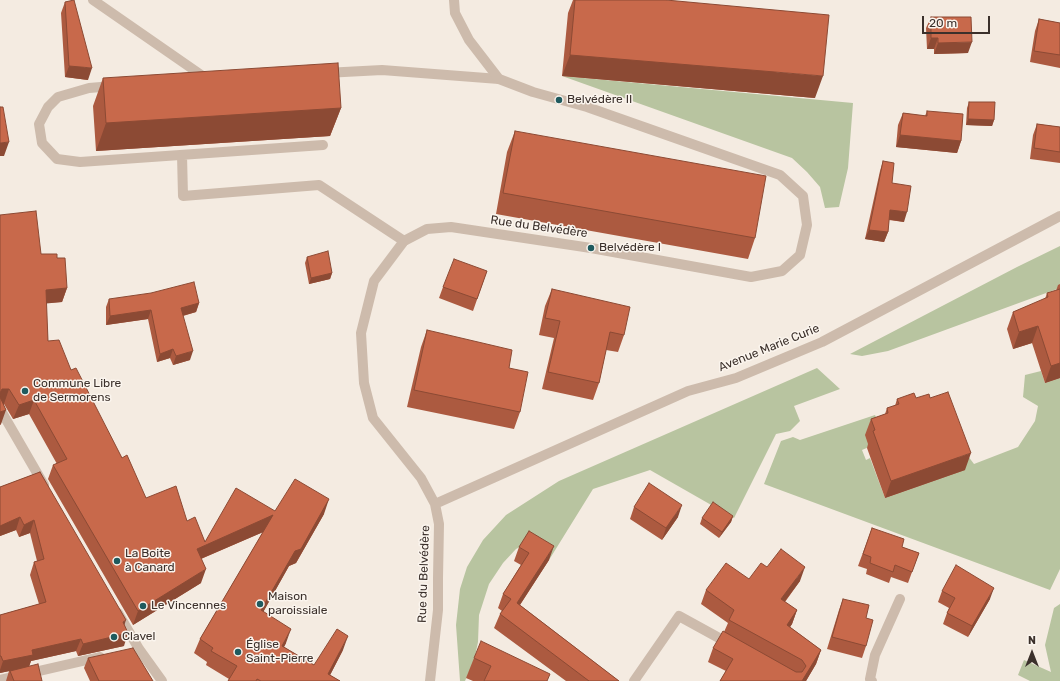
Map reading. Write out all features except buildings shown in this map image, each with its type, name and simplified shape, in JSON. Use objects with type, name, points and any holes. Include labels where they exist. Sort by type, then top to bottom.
[{"type":"street","points":[[93,0],[211,78],[191,80]]},
{"type":"street","points":[[454,0],[455,13],[469,40],[499,79]]},
{"type":"street","points":[[318,73],[382,70],[499,79]]},
{"type":"street","name":"Rue du Belvédère","points":[[430,681],[438,610],[439,524],[435,504],[421,478],[373,418],[364,383],[361,333],[374,281],[404,241],[427,230],[451,227],[591,248],[751,277],[782,271],[800,255],[808,225],[803,196],[780,175],[587,107],[533,92],[499,79]]},
{"type":"street","points":[[120,86],[89,88],[58,97],[48,107],[39,124],[42,143],[57,159],[80,162],[323,145]]},
{"type":"street","points":[[182,155],[183,196],[319,185],[404,241]]},
{"type":"street","name":"Avenue Marie Curie","points":[[435,504],[688,391],[736,378],[822,342],[1060,216]]},
{"type":"street","points":[[0,409],[48,492]]},
{"type":"street","points":[[872,681],[870,679],[875,655],[900,599]]},
{"type":"street","points":[[112,601],[135,650],[162,681]]},
{"type":"street","points":[[634,681],[679,616],[740,650]]},
{"type":"street","points":[[0,680],[108,656]]},
{"type":"green space","points":[[562,76],[853,103],[848,168],[839,207],[825,208],[820,187],[792,158]]},
{"type":"green space","points":[[1060,246],[1060,294],[1057,289],[888,351],[862,356],[850,354],[1017,267]]},
{"type":"green space","points":[[817,368],[840,389],[794,406],[800,421],[790,431],[776,434],[734,518],[650,470],[593,489],[549,560],[524,545],[516,549],[503,563],[489,584],[479,615],[478,642],[474,661],[465,681],[460,681],[456,625],[460,589],[467,567],[483,540],[506,515],[559,481]]},
{"type":"green space","points":[[1041,371],[1045,383],[1060,378],[1060,569],[1050,590],[764,484],[781,441],[793,437],[800,440],[875,415],[880,425],[869,447],[862,450],[866,460],[870,458],[885,498],[964,470],[965,452],[974,464],[1018,447],[1035,421],[1038,406],[1023,397],[1025,375]]},
{"type":"green space","points":[[1060,604],[1060,681],[1030,681],[1018,675],[1024,660],[1051,672],[1045,645],[1054,608]]},
{"type":"place","name":"Belvédère II","points":[[559,100]]},
{"type":"place","name":"Belvédère I","points":[[591,248]]},
{"type":"place","name":"Commune Libre de Sermorens","points":[[25,391]]},
{"type":"place","name":"La Boite à Canard","points":[[117,561]]},
{"type":"place","name":"Maison paroissiale","points":[[260,604]]},
{"type":"place","name":"Le Vincennes","points":[[143,606]]},
{"type":"place","name":"Clavel","points":[[114,637]]},
{"type":"place","name":"Église Saint-Pierre","points":[[238,652]]}]
